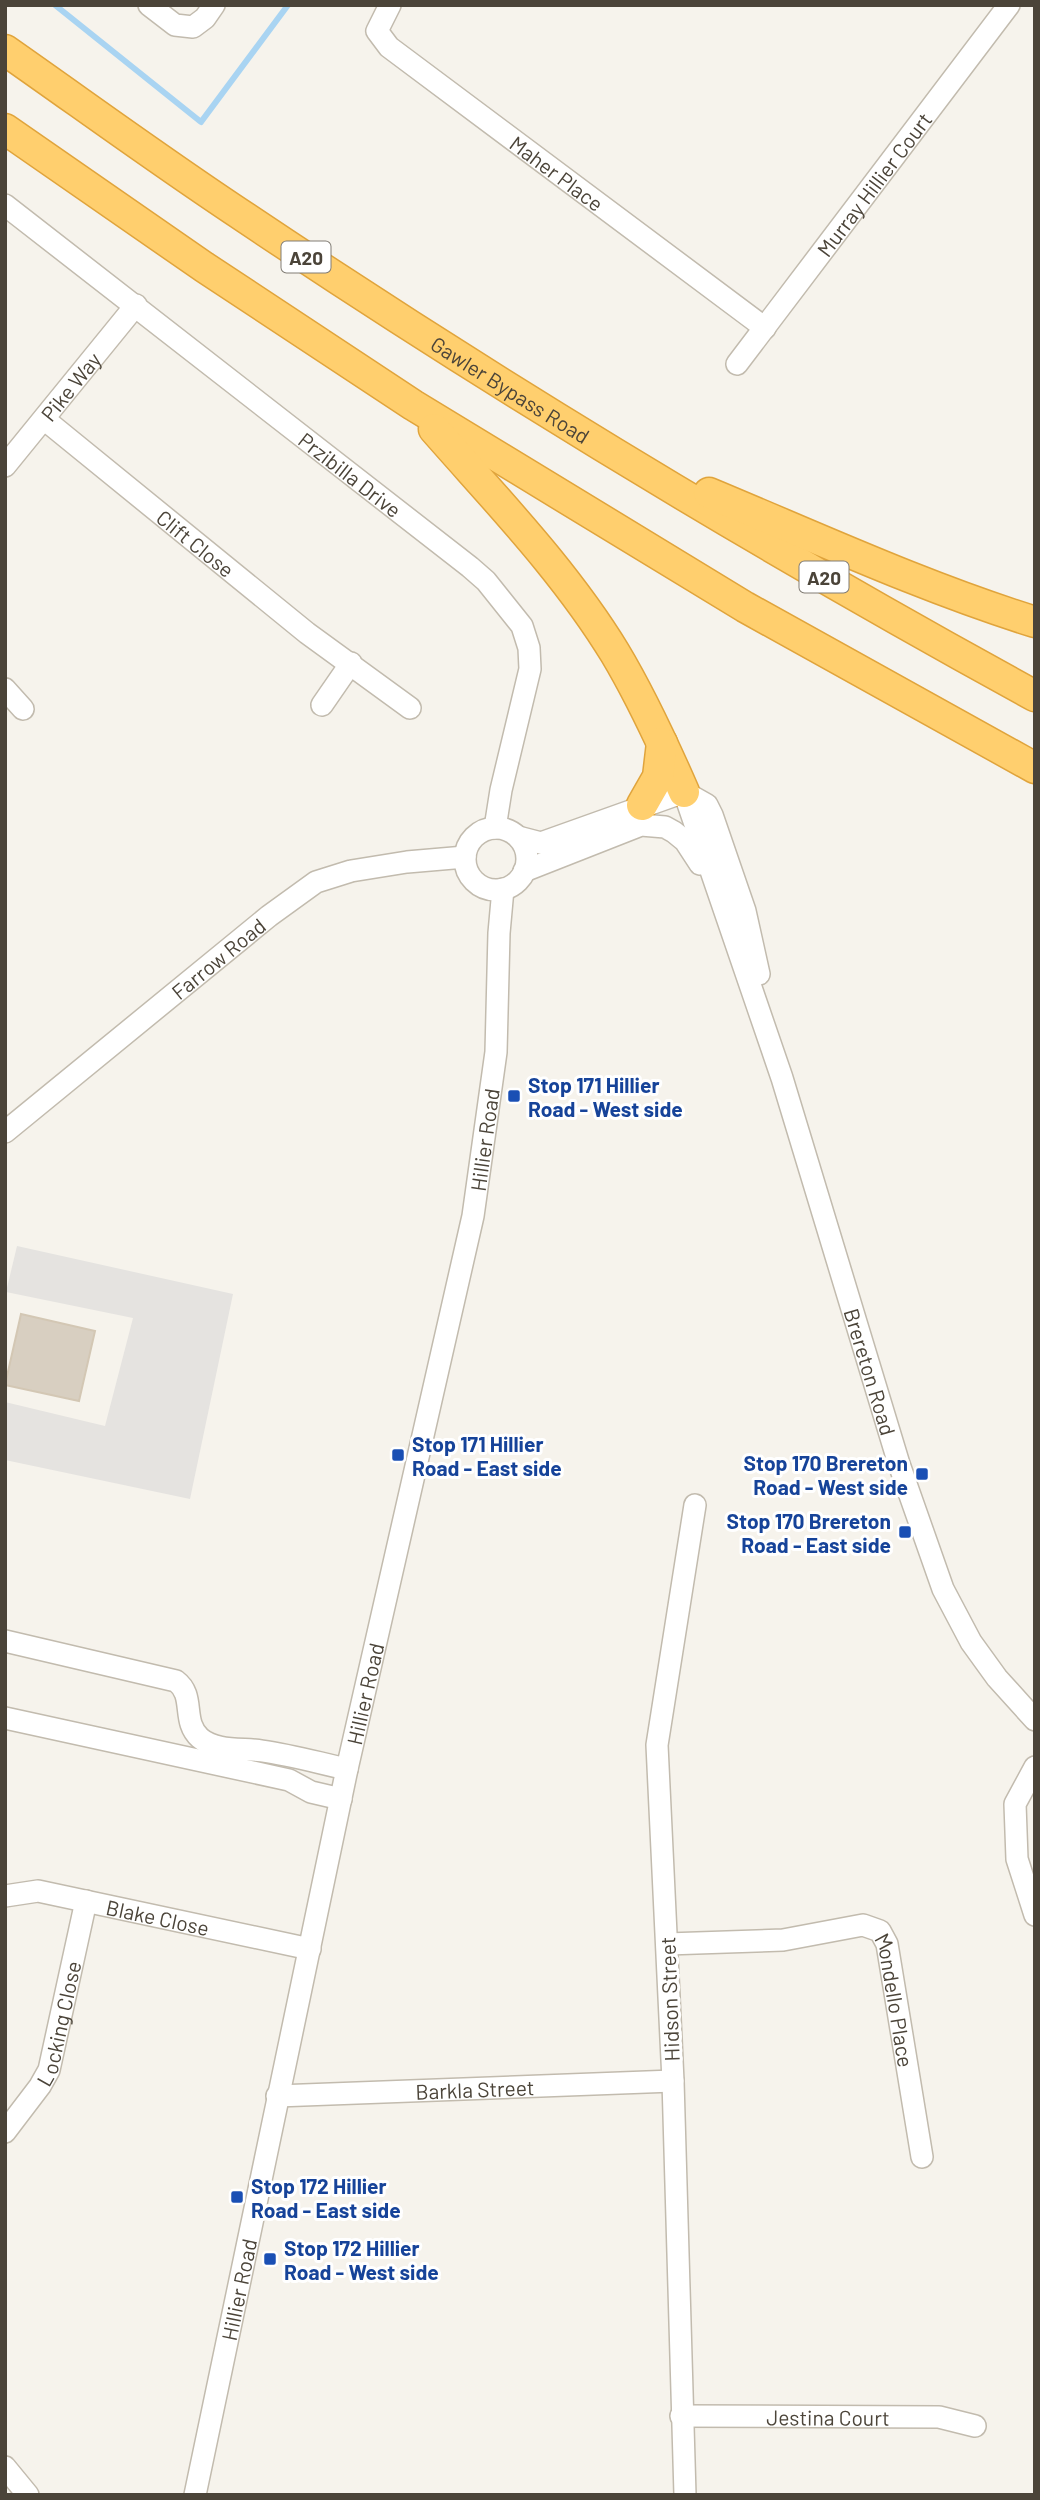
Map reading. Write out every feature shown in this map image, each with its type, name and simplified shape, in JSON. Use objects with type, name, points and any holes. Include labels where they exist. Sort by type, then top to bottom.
[{"type":"highway","name":"Gawler Bypass Road","points":[[5,50],[245,218],[615,453],[776,551],[1035,696]]},
{"type":"highway","points":[[5,129],[204,267],[413,405],[745,607],[1035,768]]},
{"type":"highway","points":[[413,405],[550,561],[613,650],[640,696],[684,792]]},
{"type":"highway","points":[[615,453],[901,574],[985,607],[1035,622]]},
{"type":"highway","points":[[642,805],[658,777],[662,743]]},
{"type":"street","points":[[149,5],[175,25],[193,27],[205,18],[214,5]]},
{"type":"street","name":"Maher Place","points":[[390,5],[377,31],[389,47],[765,328]]},
{"type":"street","name":"Murray Hillier Court","points":[[737,364],[1009,5]]},
{"type":"street","name":"Przibilla Drive","points":[[5,205],[486,581],[522,626],[529,648],[530,670],[501,790],[495,828]]},
{"type":"street","name":"Pike Way","points":[[5,466],[136,305]]},
{"type":"street","name":"Clift Close","points":[[44,419],[275,607],[410,708]]},
{"type":"street","points":[[322,705],[351,663]]},
{"type":"street","points":[[5,689],[23,709]]},
{"type":"street","points":[[518,837],[541,843],[684,792]]},
{"type":"street","name":"Brereton Road","points":[[684,792],[782,1078],[899,1464],[943,1590],[971,1642],[997,1678],[1035,1720]]},
{"type":"street","name":"Brereton Road","points":[[684,792],[707,805],[723,842],[745,911],[782,1078]]},
{"type":"street","name":"Brereton Road","points":[[524,871],[641,825],[654,825],[665,827],[685,841],[722,902]]},
{"type":"street","points":[[495,828],[512,832],[518,837],[526,853],[524,871],[512,885],[493,890],[476,883],[466,867],[465,857],[467,848],[478,834],[495,828]]},
{"type":"street","name":"Farrow Road","points":[[5,1132],[269,916],[316,882],[351,871],[407,862],[465,857]]},
{"type":"street","name":"Hillier Road","points":[[195,2495],[347,1769],[473,1216],[496,1052],[499,933],[503,889]]},
{"type":"street","name":"Hidson Street","points":[[685,2495],[673,2081],[657,1745],[695,1505]]},
{"type":"street","points":[[5,1641],[176,1681],[186,1691],[191,1725],[201,1739],[209,1744],[263,1751],[347,1769]]},
{"type":"street","points":[[5,1718],[289,1780],[312,1792],[341,1799]]},
{"type":"street","points":[[1035,1767],[1015,1804],[1017,1859],[1035,1915]]},
{"type":"street","name":"Blake Close","points":[[5,1896],[38,1891],[310,1950]]},
{"type":"street","name":"Locking Close","points":[[5,2132],[49,2070],[86,1901]]},
{"type":"street","name":"Mondello Place","points":[[667,1944],[783,1940],[863,1925],[880,1931],[887,1944],[922,2157]]},
{"type":"street","name":"Barkla Street","points":[[277,2096],[673,2081]]},
{"type":"street","name":"Jestina Court","points":[[681,2416],[939,2417],[975,2427]]},
{"type":"street","points":[[5,2467],[28,2495]]},
{"type":"shaded area","points":[[17,1246],[233,1294],[190,1499],[5,1460],[5,1402],[105,1426],[133,1318],[6,1292]]},
{"type":"building","points":[[21,1314],[95,1331],[79,1401],[5,1385]]},
{"type":"waterway","points":[[55,5],[201,122],[288,5]]},
{"type":"place","name":"Stop 171 Hillier Road - West side","points":[[514,1096]]},
{"type":"place","name":"Stop 171 Hillier Road - East side","points":[[398,1455]]},
{"type":"place","name":"Stop 170 Brereton Road - West side","points":[[922,1474]]},
{"type":"place","name":"Stop 170 Brereton Road - East side","points":[[905,1532]]},
{"type":"place","name":"Stop 172 Hillier Road - East side","points":[[237,2197]]},
{"type":"place","name":"Stop 172 Hillier Road - West side","points":[[270,2259]]}]
